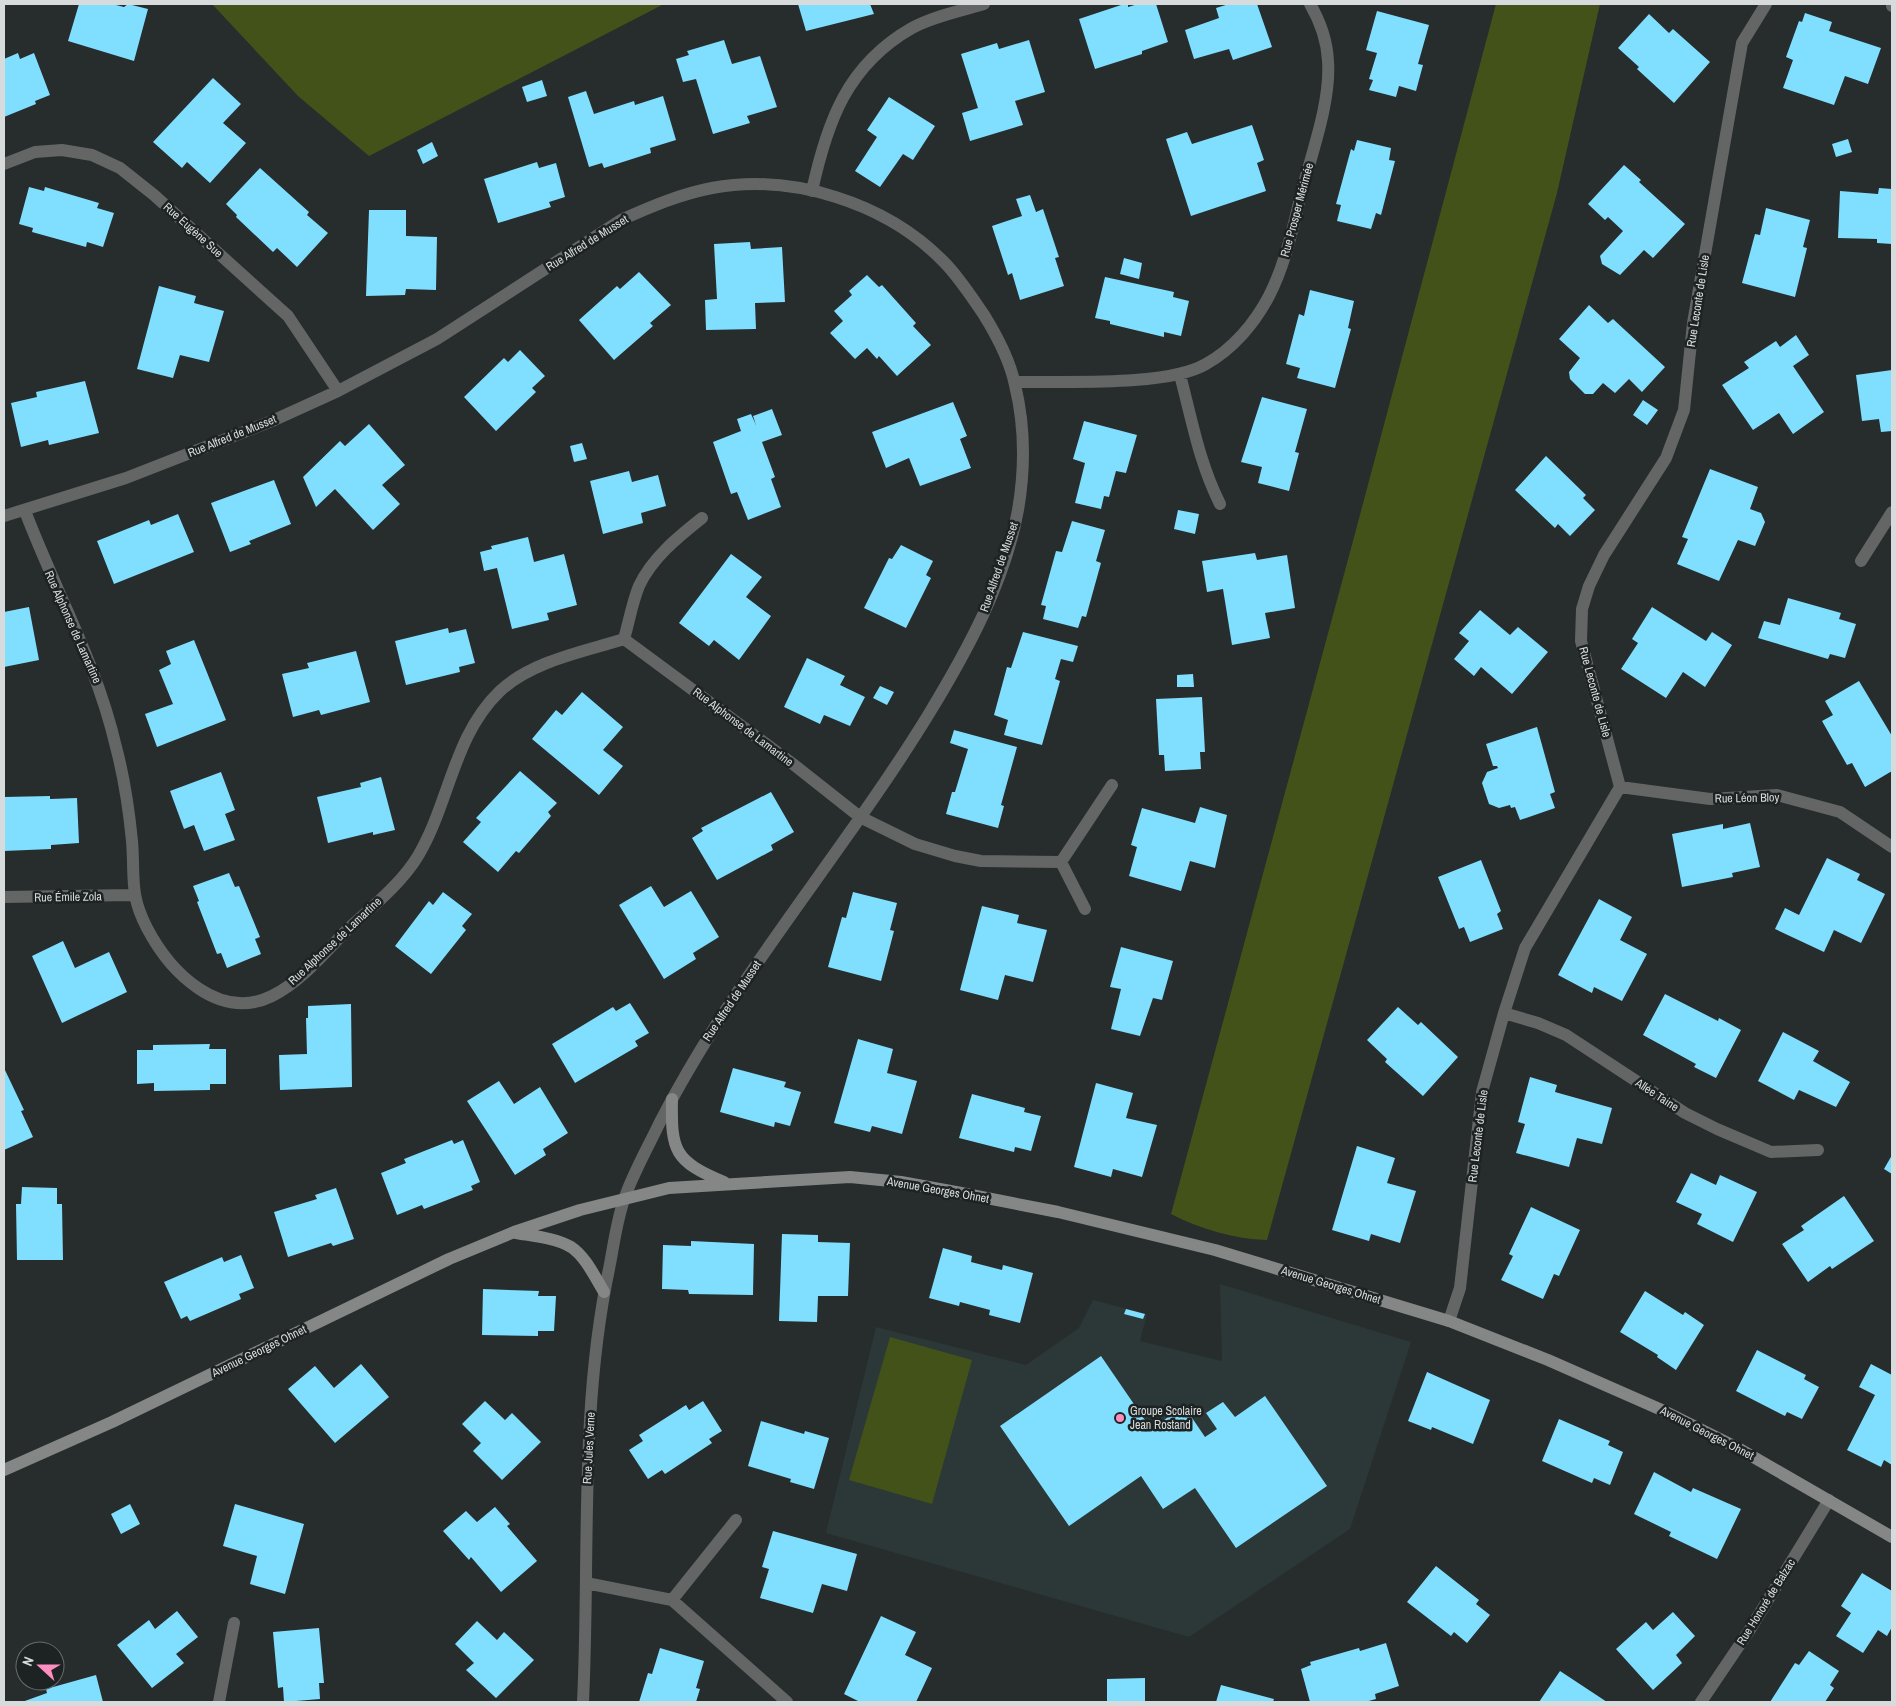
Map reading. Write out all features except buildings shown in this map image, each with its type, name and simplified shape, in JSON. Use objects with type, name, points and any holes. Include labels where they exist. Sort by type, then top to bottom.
[{"type":"street","points":[[812,190],[821,151],[835,111],[863,67],[884,46],[914,28],[984,4]]},
{"type":"street","name":"Rue Prosper Mérimée","points":[[1015,382],[1140,379],[1180,375],[1206,365],[1233,344],[1255,320],[1280,273],[1318,131],[1326,92],[1328,62],[1324,34],[1310,4]]},
{"type":"street","name":"Rue Leconte de Lisle","points":[[1450,1321],[1460,1288],[1482,1092],[1504,1013],[1525,948],[1620,787],[1582,641],[1582,609],[1589,586],[1604,555],[1666,458],[1684,410],[1693,323],[1742,43],[1766,4]]},
{"type":"street","name":"Rue Eugène Sue","points":[[4,164],[36,152],[62,150],[92,155],[120,168],[161,202],[288,316],[338,391]]},
{"type":"street","name":"Rue Alfred de Musset","points":[[4,516],[126,478],[272,421],[338,391],[437,339],[621,220],[652,206],[714,187],[756,184],[812,190],[846,201],[896,225],[941,259],[966,286],[1003,349],[1015,382],[1021,425],[1023,471],[1017,515],[1002,566],[978,624],[952,675],[896,768],[706,1038],[672,1099],[624,1198]]},
{"type":"street","points":[[1180,375],[1206,476],[1220,504]]},
{"type":"street","name":"Rue Alphonse de Lamartine","points":[[25,511],[41,553],[77,630],[103,695],[117,750],[132,841],[133,895],[147,929],[172,966],[194,986],[221,1000],[243,1003],[271,996],[298,978],[400,879],[416,859],[430,834],[468,734],[485,708],[502,690],[532,669],[624,639],[793,764],[860,817]]},
{"type":"street","points":[[1861,561],[1892,512]]},
{"type":"street","points":[[624,639],[639,586],[647,573],[659,557],[702,518]]},
{"type":"street","points":[[1061,862],[1112,785]]},
{"type":"street","name":"Rue Léon Bloy","points":[[1620,787],[1710,799],[1777,795],[1840,812],[1892,847]]},
{"type":"street","points":[[860,817],[915,844],[955,856],[981,861],[1061,862]]},
{"type":"street","points":[[1061,862],[1085,909]]},
{"type":"street","name":"Rue Émile Zola","points":[[4,897],[133,895]]},
{"type":"street","name":"Allée Taine","points":[[1504,1013],[1538,1023],[1566,1036],[1685,1113],[1717,1129],[1772,1152],[1818,1150]]},
{"type":"street","name":"Avenue Georges Ohnet","points":[[672,1099],[673,1138],[677,1151],[689,1165],[726,1183]]},
{"type":"street","name":"Avenue Georges Ohnet","points":[[4,1470],[121,1418],[449,1258],[514,1232],[624,1198],[669,1188],[726,1183],[850,1177],[902,1182],[1058,1212],[1215,1250],[1450,1321],[1548,1360],[1664,1411],[1736,1447],[1892,1537]]},
{"type":"street","name":"Rue Jules Verne","points":[[583,1702],[587,1460],[597,1335],[624,1198]]},
{"type":"street","points":[[514,1232],[544,1238],[571,1247],[585,1262],[604,1292]]},
{"type":"street","name":"Rue Honoré de Balzac","points":[[1701,1702],[1749,1631],[1829,1500]]},
{"type":"street","points":[[672,1600],[736,1520]]},
{"type":"street","points":[[586,1583],[672,1600],[787,1702]]},
{"type":"street","points":[[219,1702],[234,1623]]},
{"type":"shaded area","name":"Groupe Scolaire Jean Rostand","points":[[1220,1284],[1411,1342],[1350,1529],[1189,1637],[826,1533],[876,1327],[1026,1365],[1079,1328],[1093,1300],[1147,1314],[1140,1341],[1222,1361]]},
{"type":"green space","points":[[212,4],[664,4],[369,156],[298,96]]},
{"type":"green space","points":[[1496,4],[1600,4],[1557,193],[1267,1240],[1230,1235],[1205,1229],[1171,1214]]},
{"type":"green space","points":[[890,1337],[972,1360],[932,1504],[849,1480]]},
{"type":"place","name":"Groupe Scolaire Jean Rostand","points":[[1120,1418]]}]
